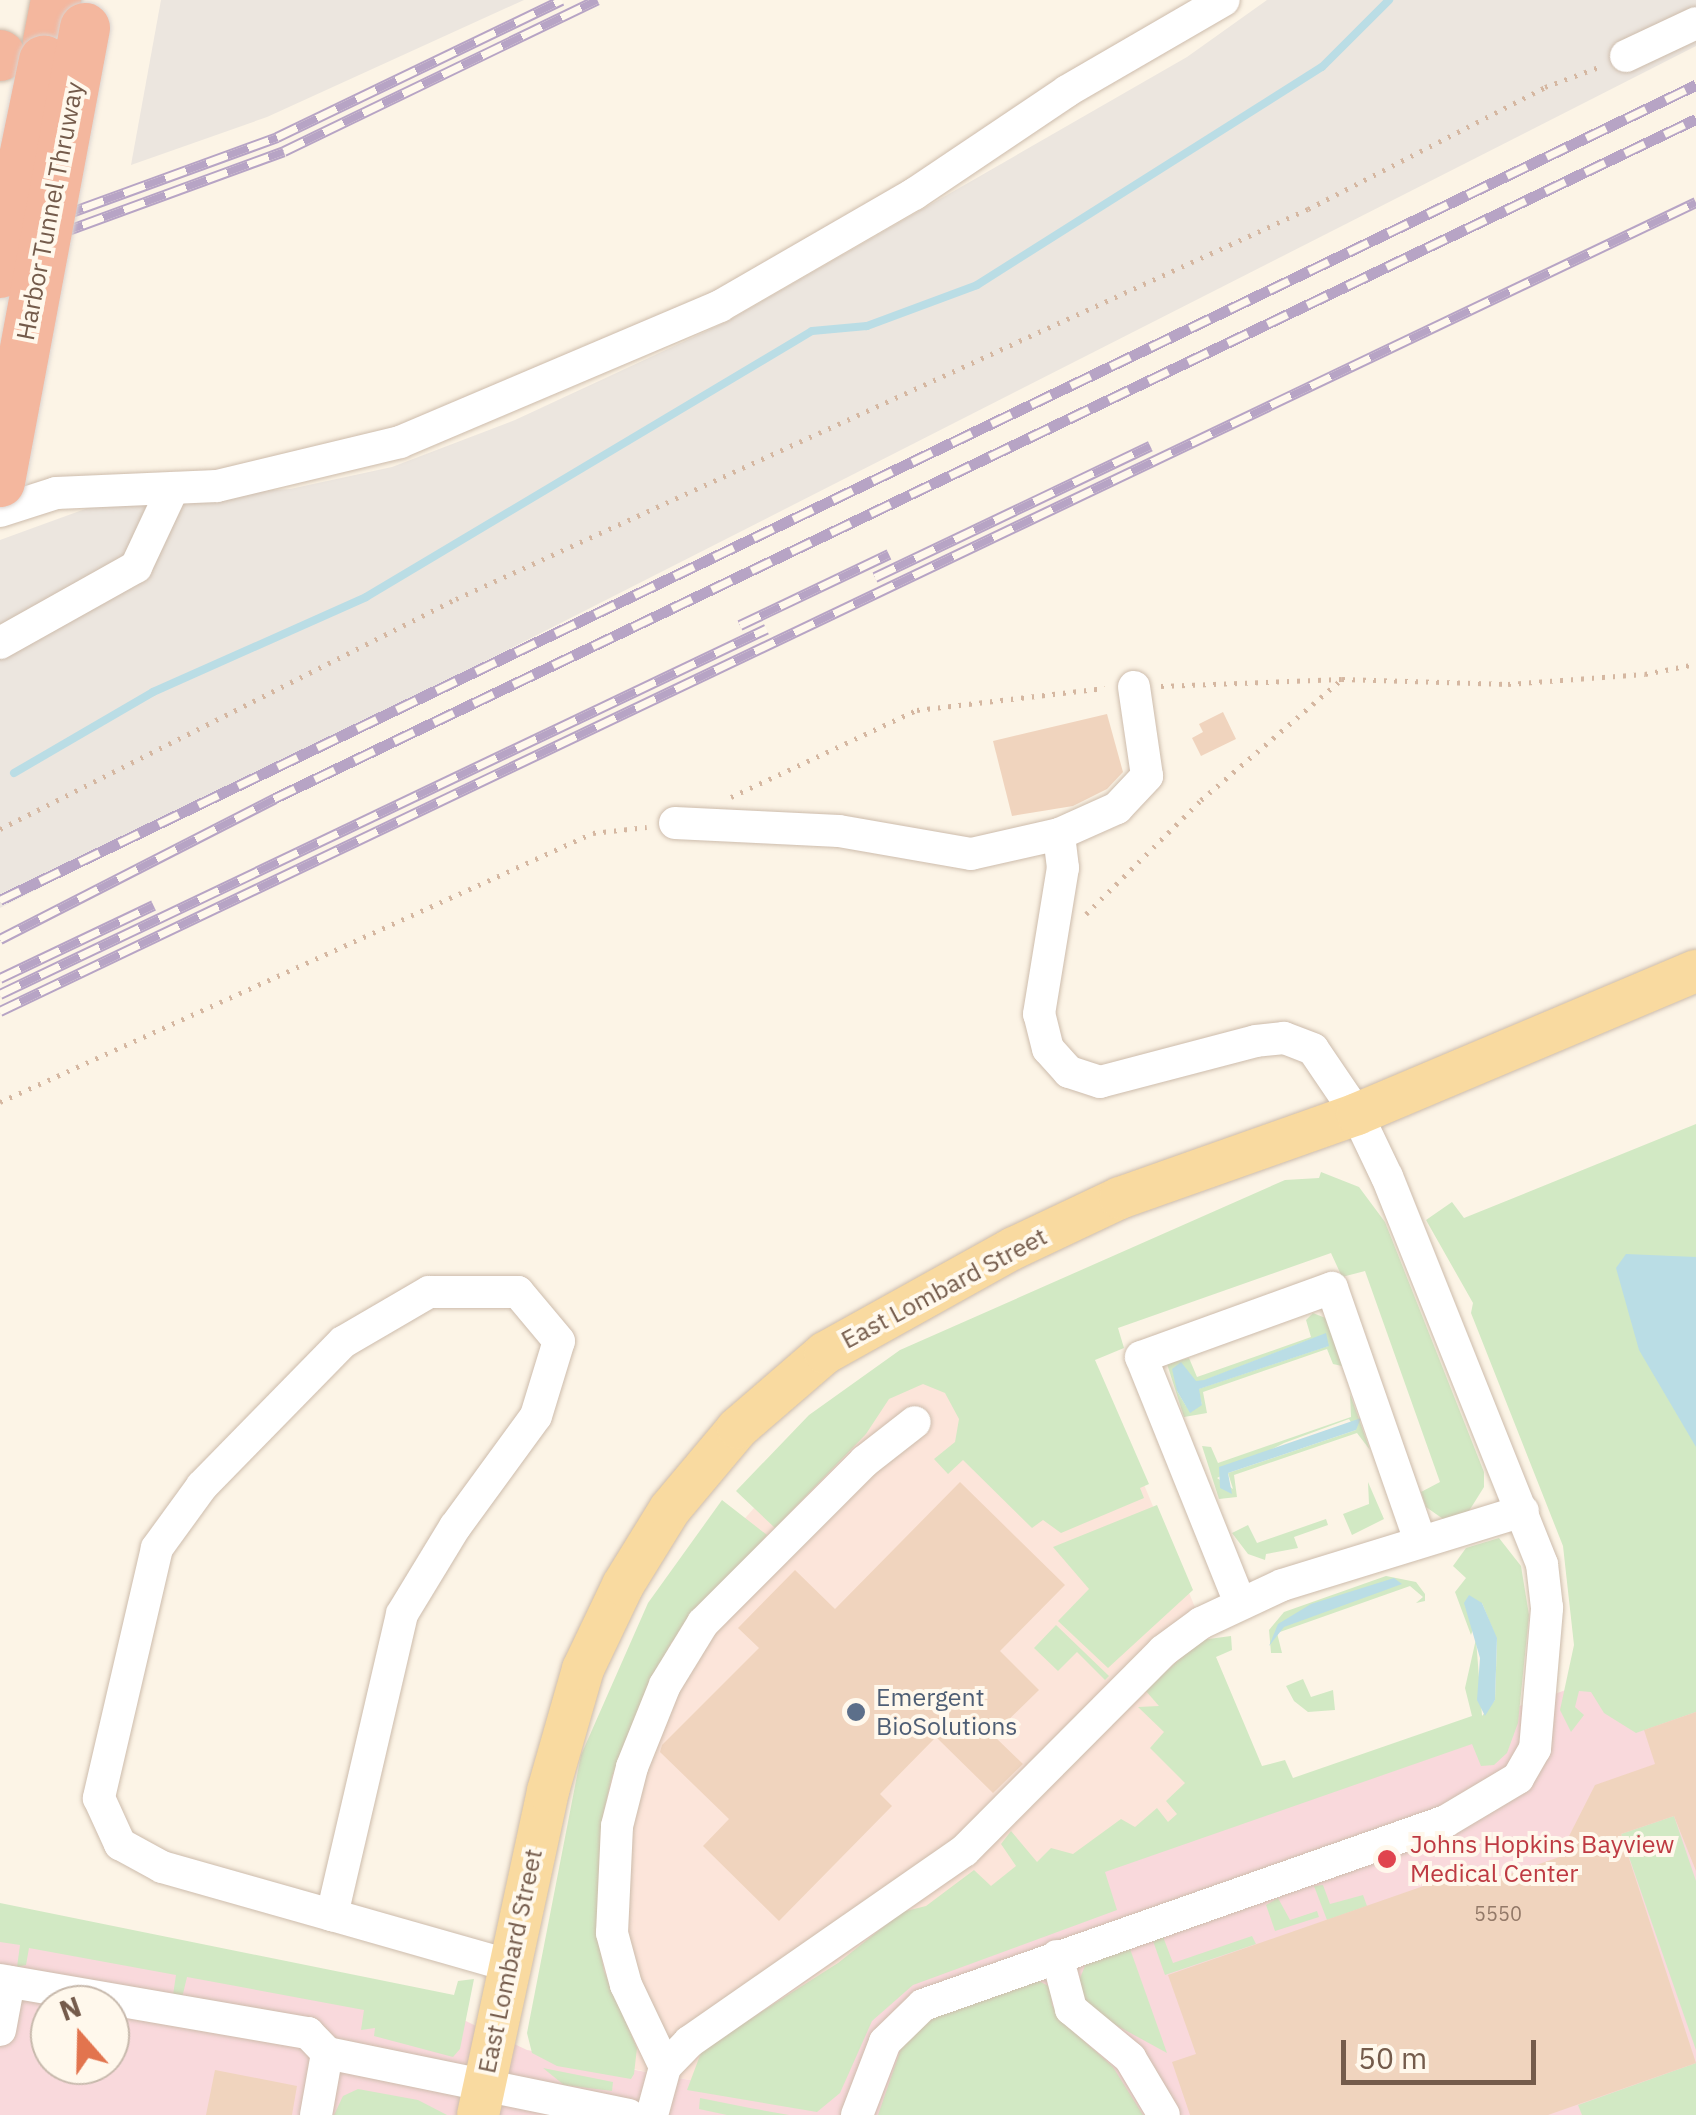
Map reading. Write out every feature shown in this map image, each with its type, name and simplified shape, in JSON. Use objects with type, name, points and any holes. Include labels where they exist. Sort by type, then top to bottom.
[{"type":"highway","name":"Harbor Tunnel Thruway","points":[[0,273],[70,17]]},
{"type":"highway","name":"Harbor Tunnel Thruway","points":[[0,482],[70,17]]},
{"type":"main road","name":"East Lombard Street","points":[[481,2100],[507,1965],[583,1669],[623,1584],[670,1509],[738,1428],[825,1353],[915,1298],[1120,1198],[1358,1114],[1696,971]]},
{"type":"street","points":[[0,511],[56,493],[217,486],[400,442],[720,306],[914,194],[1067,91],[1224,0]]},
{"type":"street","points":[[1626,56],[1696,23]]},
{"type":"street","points":[[0,643],[136,566],[172,488]]},
{"type":"street","points":[[675,824],[839,831],[971,854],[1059,834],[1117,808],[1147,776],[1134,687]]},
{"type":"street","points":[[857,2115],[884,2042],[912,2011],[1057,1956],[1446,1821],[1518,1778],[1535,1749],[1547,1608],[1542,1564],[1358,1114],[1313,1049],[1284,1038],[1100,1082],[1057,1064],[1040,1028],[1048,951],[1063,868],[1059,834]]},
{"type":"street","points":[[1240,1604],[1141,1357],[1332,1288],[1420,1538]]},
{"type":"street","points":[[332,1916],[402,1614],[454,1526],[536,1416],[559,1341],[518,1292],[429,1292],[343,1342],[202,1486],[157,1548],[98,1798],[120,1844],[162,1867],[332,1916],[507,1965]]},
{"type":"street","points":[[664,2066],[626,1985],[612,1933],[617,1826],[632,1767],[666,1685],[704,1623],[865,1461],[915,1422]]},
{"type":"street","points":[[652,2115],[664,2066],[689,2042],[964,1851],[1163,1651],[1240,1604],[1420,1538],[1457,1534],[1522,1511]]},
{"type":"street","points":[[1057,1956],[1071,2009],[1130,2058],[1164,2115]]},
{"type":"street","points":[[0,2030],[4,1981],[308,2033],[327,2053],[481,2100],[629,2115]]},
{"type":"street","points":[[316,2115],[327,2053]]},
{"type":"path","points":[[0,829],[456,599],[1308,208],[1545,87],[1626,56]]},
{"type":"path","points":[[1048,951],[1201,800],[1342,679]]},
{"type":"shaded area","points":[[161,0],[524,0],[267,117],[131,165]]},
{"type":"shaded area","points":[[1267,0],[1696,0],[1696,46],[0,908],[0,540],[107,501],[290,489],[392,467],[515,420],[726,322],[1187,57]]},
{"type":"shaded area","points":[[920,1371],[1140,1475],[1271,1790],[695,2081],[576,2058],[586,1853],[637,1685],[718,1549],[776,1483]]},
{"type":"shaded area","name":"Johns Hopkins Bayview Medical Center","points":[[1696,1645],[1696,2115],[0,2115],[0,1937],[451,2014],[527,2050],[695,2081],[1005,1884]]},
{"type":"green space","points":[[1696,1124],[1696,1712],[1636,1733],[1604,1713],[1591,1692],[1579,1691],[1575,1707],[1584,1715],[1571,1732],[1560,1710],[1574,1645],[1563,1546],[1471,1313],[1473,1303],[1426,1220],[1452,1202],[1464,1218]]},
{"type":"green space","points":[[1321,1172],[1359,1187],[1385,1222],[1484,1472],[1484,1487],[1469,1511],[1446,1521],[1426,1507],[1421,1492],[1440,1482],[1365,1271],[1342,1277],[1331,1253],[1118,1328],[1124,1348],[1095,1360],[1149,1484],[1140,1488],[1144,1498],[1061,1533],[1043,1520],[1032,1528],[963,1460],[948,1474],[934,1459],[955,1442],[959,1419],[945,1393],[923,1384],[889,1399],[866,1434],[775,1528],[736,1491],[809,1415],[900,1350],[1285,1180],[1319,1178]]},
{"type":"green space","points":[[1313,1313],[1328,1319],[1342,1366],[1333,1364],[1327,1349],[1203,1392],[1207,1413],[1184,1417],[1167,1364],[1189,1358],[1197,1377],[1311,1337],[1306,1320]],"holes":[[[1314,1338],[1328,1346],[1198,1389],[1202,1405],[1186,1406],[1177,1391]]]},
{"type":"green space","points":[[1350,1394],[1370,1450],[1357,1433],[1234,1475],[1237,1497],[1219,1499],[1202,1446],[1211,1447],[1218,1463],[1351,1417]],"holes":[[[1349,1419],[1356,1430],[1228,1473],[1233,1489],[1217,1478],[1284,1443]]]},
{"type":"green space","points":[[1368,1482],[1384,1519],[1352,1535],[1343,1514],[1369,1504]]},
{"type":"green space","points":[[722,1500],[767,1535],[671,1643],[612,1776],[601,1824],[597,1933],[604,1971],[637,2048],[634,2074],[631,2079],[557,2066],[532,2053],[527,2033],[581,1755],[648,1603]]},
{"type":"green space","points":[[1157,1505],[1193,1590],[1108,1668],[1058,1621],[1089,1589],[1053,1547]]},
{"type":"green space","points":[[1326,1519],[1328,1525],[1294,1537],[1298,1548],[1266,1554],[1265,1560],[1248,1554],[1232,1533],[1248,1525],[1257,1543]]},
{"type":"green space","points":[[1499,1538],[1521,1566],[1529,1615],[1518,1723],[1507,1753],[1494,1765],[1481,1766],[1472,1744],[1105,1872],[1117,1910],[913,1985],[872,2021],[840,2093],[817,2112],[687,2090],[702,2050],[838,1963],[902,1912],[926,1906],[974,1870],[991,1886],[1016,1866],[1001,1844],[1011,1831],[1037,1862],[1051,1848],[1073,1854],[1121,1819],[1135,1827],[1157,1808],[1168,1822],[1177,1814],[1166,1801],[1185,1783],[1150,1748],[1164,1732],[1138,1707],[1159,1706],[1145,1690],[1201,1640],[1231,1636],[1232,1650],[1216,1657],[1262,1766],[1285,1760],[1293,1778],[1472,1716],[1465,1688],[1476,1639],[1482,1716],[1495,1700],[1497,1640],[1482,1603],[1471,1635],[1455,1592],[1466,1578],[1453,1566],[1466,1548]]},
{"type":"green space","points":[[1386,1576],[1416,1582],[1425,1601],[1416,1603],[1423,1597],[1410,1586],[1277,1633],[1282,1653],[1271,1653],[1269,1630],[1284,1612]]},
{"type":"green space","points":[[1056,1625],[1109,1676],[1105,1680],[1077,1652],[1058,1671],[1034,1648]]},
{"type":"green space","points":[[1303,1679],[1311,1697],[1333,1690],[1335,1710],[1308,1712],[1294,1701],[1286,1686]]},
{"type":"green space","points":[[1674,1816],[1696,1881],[1696,2050],[1621,1834]]},
{"type":"green space","points":[[1323,1885],[1330,1904],[1363,1895],[1367,1906],[1327,1920],[1314,1886]]},
{"type":"green space","points":[[1278,1898],[1290,1920],[1317,1911],[1319,1917],[1275,1931],[1266,1905]]},
{"type":"green space","points":[[0,1903],[454,1995],[458,1981],[474,1979],[460,2049],[453,2057],[374,2036],[375,2028],[361,2030],[364,2010],[187,1977],[182,1998],[173,1995],[176,1975],[29,1948],[26,1965],[17,1967],[20,1945],[0,1942]]},
{"type":"green space","points":[[1162,1934],[1173,1963],[1252,1936],[1256,1944],[1165,1975],[1152,1938]]},
{"type":"green space","points":[[1129,1946],[1167,2053],[1092,2012],[1077,1986],[1086,1963]]},
{"type":"green space","points":[[1039,1981],[1050,1987],[1052,2005],[1066,2025],[1113,2067],[1143,2115],[878,2115],[904,2040],[924,2021]]},
{"type":"green space","points":[[1696,2063],[1696,2115],[1582,2115],[1578,2105]]},
{"type":"green space","points":[[543,2068],[613,2082],[612,2091],[564,2085]]},
{"type":"green space","points":[[358,2089],[418,2100],[447,2115],[334,2115],[343,2096]]},
{"type":"green space","points":[[700,2098],[789,2115],[727,2115],[699,2109]]},
{"type":"water","points":[[1626,1254],[1696,1257],[1696,1447],[1639,1350],[1616,1268]]},
{"type":"water","points":[[1326,1333],[1329,1346],[1199,1389],[1202,1405],[1190,1413],[1177,1391],[1172,1369],[1181,1362],[1196,1381],[1204,1380]]},
{"type":"water","points":[[1361,1418],[1356,1430],[1228,1473],[1232,1494],[1220,1488],[1219,1467]]},
{"type":"water","points":[[1394,1578],[1402,1584],[1284,1627],[1269,1646],[1278,1624],[1311,1604]]},
{"type":"water","points":[[1469,1595],[1482,1603],[1497,1638],[1495,1700],[1485,1716],[1477,1700],[1480,1658],[1464,1603]]},
{"type":"building","points":[[1223,712],[1236,739],[1201,756],[1192,738],[1203,732],[1199,724]]},
{"type":"building","points":[[1107,714],[1123,772],[1107,789],[1073,806],[1012,816],[993,741]]},
{"type":"building","name":"Emergent BioSolutions","points":[[960,1482],[1065,1585],[1000,1651],[1039,1690],[993,1735],[1023,1764],[993,1793],[936,1737],[880,1794],[892,1806],[779,1921],[703,1846],[729,1819],[660,1752],[662,1745],[759,1648],[738,1628],[795,1570],[835,1609]]},
{"type":"building","points":[[1696,1712],[1696,1871],[1674,1816],[1621,1834],[1696,2063],[1548,2115],[1190,2115],[1172,2062],[1196,2054],[1168,1975],[1481,1866],[1487,1882],[1571,1853],[1567,1840],[1595,1785],[1655,1764],[1644,1730]]},
{"type":"building","points":[[215,2070],[297,2086],[292,2115],[206,2115]]},
{"type":"waterway","points":[[14,773],[153,692],[366,597],[812,331],[867,326],[977,285],[1322,67],[1389,0]]},
{"type":"railway","points":[[0,238],[277,137],[562,0]]},
{"type":"railway","points":[[0,255],[284,151],[597,0]]},
{"type":"railway","points":[[0,900],[1696,85]]},
{"type":"railway","points":[[0,939],[275,798],[1696,119]]},
{"type":"railway","points":[[0,1011],[1696,202]]},
{"type":"railway","points":[[875,577],[1150,446]]},
{"type":"railway","points":[[740,625],[889,554]]},
{"type":"railway","points":[[0,994],[766,629]]},
{"type":"railway","points":[[0,978],[154,905]]},
{"type":"place","name":"Emergent BioSolutions","points":[[856,1712]]},
{"type":"place","name":"Johns Hopkins Bayview Medical Center","points":[[1387,1859]]}]
